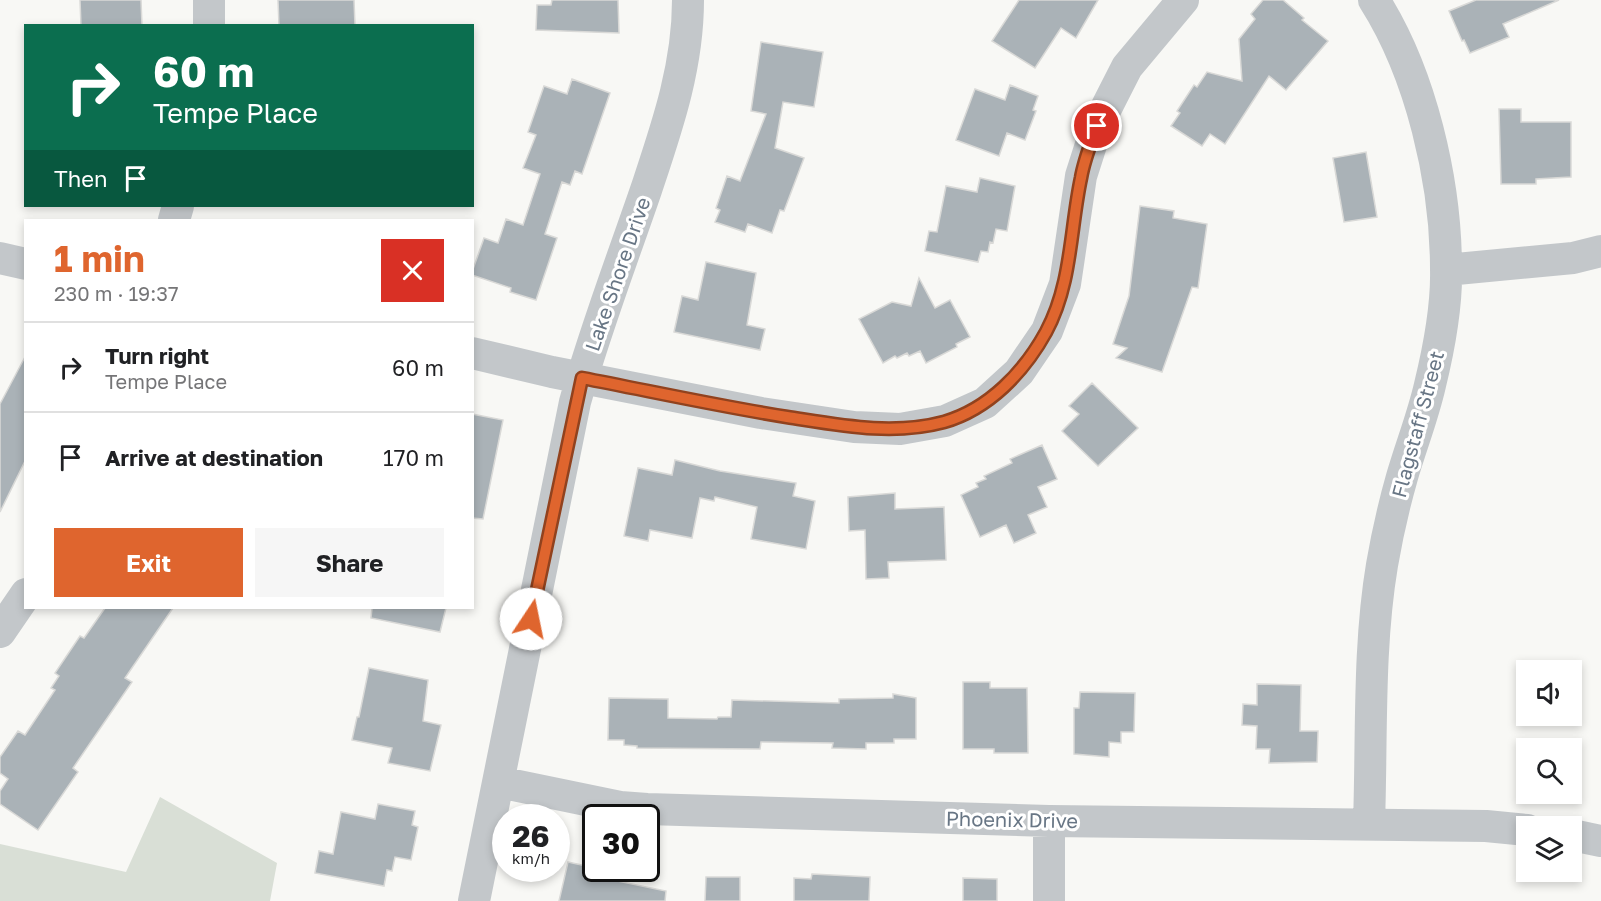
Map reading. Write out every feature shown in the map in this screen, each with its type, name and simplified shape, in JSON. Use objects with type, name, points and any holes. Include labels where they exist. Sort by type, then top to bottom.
[{"type":"street","points":[[209,0],[209,24]]},
{"type":"street","name":"Lake Shore Drive","points":[[474,901],[561,468],[582,378],[672,115],[683,70],[688,0]]},
{"type":"street","points":[[474,353],[582,378],[761,413],[854,427],[900,429],[945,421],[986,403],[1019,372],[1047,331],[1065,284],[1081,176],[1097,126],[1127,68],[1183,0]]},
{"type":"street","name":"Flagstaff Street","points":[[1369,823],[1375,637],[1382,566],[1401,479],[1430,388],[1441,332],[1446,270],[1441,204],[1432,151],[1420,104],[1406,62],[1387,21],[1374,0]]},
{"type":"street","points":[[1446,270],[1573,258],[1601,251]]},
{"type":"street","points":[[0,258],[24,264]]},
{"type":"street","points":[[0,632],[24,597]]},
{"type":"street","name":"Phoenix Drive","points":[[499,782],[620,807],[1050,820],[1369,823],[1516,829]]},
{"type":"street","points":[[1050,820],[1050,901]]},
{"type":"street","points":[[1582,837],[1601,841]]},
{"type":"shaded area","points":[[160,797],[277,863],[270,901],[0,901],[0,844],[126,872]]},
{"type":"building","points":[[80,0],[141,0],[142,24],[81,24]]},
{"type":"building","points":[[278,0],[354,0],[355,24],[279,24]]},
{"type":"building","points":[[552,0],[618,0],[619,33],[536,30],[537,5],[551,5]]},
{"type":"building","points":[[1019,0],[1098,0],[1076,38],[1061,28],[1035,68],[992,41]]},
{"type":"building","points":[[1263,0],[1283,0],[1304,18],[1302,20],[1328,41],[1286,90],[1269,76],[1225,144],[1210,134],[1202,146],[1171,126],[1180,113],[1177,111],[1194,85],[1197,87],[1207,72],[1242,81],[1239,39],[1255,19],[1251,14]]},
{"type":"building","points":[[1476,0],[1559,0],[1503,24],[1509,37],[1470,53],[1449,11]]},
{"type":"building","points":[[761,42],[823,52],[814,107],[783,102],[775,148],[804,158],[784,211],[780,210],[772,233],[748,224],[745,232],[715,222],[720,210],[716,208],[727,176],[740,181],[766,114],[751,111]]},
{"type":"building","points":[[572,79],[610,93],[582,174],[575,171],[570,185],[562,182],[545,234],[557,238],[536,300],[510,292],[511,288],[474,276],[474,266],[484,238],[498,243],[506,219],[523,225],[540,174],[523,168],[536,135],[528,132],[544,86],[567,94]]},
{"type":"building","points":[[1010,85],[1038,96],[1033,110],[1036,111],[1025,140],[1007,133],[999,156],[956,140],[975,89],[1005,100]]},
{"type":"building","points":[[1499,109],[1521,109],[1521,122],[1571,122],[1571,177],[1536,179],[1536,184],[1501,184]]},
{"type":"building","points":[[1366,152],[1377,217],[1344,222],[1333,158]]},
{"type":"building","points":[[980,178],[1015,186],[1007,231],[996,229],[993,243],[990,242],[988,252],[981,251],[978,262],[925,251],[929,231],[937,232],[946,186],[977,192]]},
{"type":"building","points":[[1140,206],[1174,211],[1173,218],[1207,224],[1198,288],[1192,287],[1162,372],[1116,358],[1127,348],[1113,344],[1129,296]]},
{"type":"building","points":[[706,262],[756,273],[747,325],[765,329],[760,350],[674,332],[682,296],[698,300]]},
{"type":"building","points":[[919,278],[935,308],[950,300],[970,337],[956,344],[957,347],[926,363],[920,351],[909,356],[907,353],[897,358],[895,356],[883,363],[859,319],[892,302],[911,306]]},
{"type":"building","points":[[24,359],[24,463],[0,512],[0,404]]},
{"type":"building","points":[[1092,383],[1138,428],[1098,466],[1062,431],[1079,414],[1069,406]]},
{"type":"building","points":[[474,414],[503,420],[483,519],[474,518]]},
{"type":"building","points":[[1042,445],[1057,479],[1038,487],[1047,507],[1028,515],[1036,533],[1014,543],[1006,525],[980,537],[961,495],[978,487],[976,483],[986,479],[984,476],[1012,463],[1010,459]]},
{"type":"building","points":[[675,460],[720,471],[796,483],[793,496],[815,501],[806,549],[751,539],[757,507],[715,497],[714,501],[700,498],[692,538],[650,530],[648,541],[624,536],[638,468],[672,475]]},
{"type":"building","points":[[895,493],[895,509],[944,507],[946,560],[888,562],[889,578],[866,579],[865,530],[849,531],[848,497]]},
{"type":"building","points":[[104,609],[172,609],[125,678],[132,682],[73,768],[78,772],[38,830],[0,804],[0,791],[8,779],[0,773],[0,757],[18,731],[25,735],[55,690],[51,688],[59,676],[55,673],[80,636],[84,638]]},
{"type":"building","points":[[372,609],[446,609],[440,632],[371,618]]},
{"type":"building","points":[[369,668],[428,680],[423,721],[441,725],[430,771],[388,763],[392,748],[352,740]]},
{"type":"building","points":[[963,682],[990,682],[990,688],[1027,688],[1028,753],[994,753],[994,749],[963,749]]},
{"type":"building","points":[[1257,684],[1301,685],[1300,731],[1318,731],[1317,762],[1269,763],[1270,749],[1256,749],[1257,726],[1242,725],[1243,704],[1257,705]]},
{"type":"building","points":[[1080,692],[1135,693],[1134,732],[1121,732],[1121,743],[1109,742],[1109,757],[1074,754],[1074,708],[1079,708]]},
{"type":"building","points":[[893,694],[916,698],[916,739],[894,739],[894,743],[866,743],[866,749],[832,748],[833,743],[761,742],[760,749],[637,748],[637,746],[624,745],[624,740],[608,740],[609,698],[668,699],[668,718],[717,719],[718,717],[731,717],[732,700],[839,703],[839,699],[893,698]]},
{"type":"building","points":[[378,804],[415,811],[412,825],[418,827],[411,860],[395,857],[392,871],[387,870],[384,886],[315,873],[319,851],[333,854],[341,812],[375,819]]},
{"type":"building","points":[[570,862],[582,865],[582,882],[622,882],[666,891],[665,901],[559,901],[563,882],[570,882]]},
{"type":"building","points":[[812,874],[870,877],[869,901],[794,901],[794,878],[811,879]]},
{"type":"building","points":[[706,877],[740,877],[740,901],[705,901]]},
{"type":"building","points":[[963,878],[997,879],[997,901],[963,901]]},
{"type":"route","points":[[531,619],[575,402],[582,378],[761,413],[854,427],[900,429],[945,421],[986,403],[1019,372],[1047,331],[1065,284],[1081,176],[1097,126]]}]
